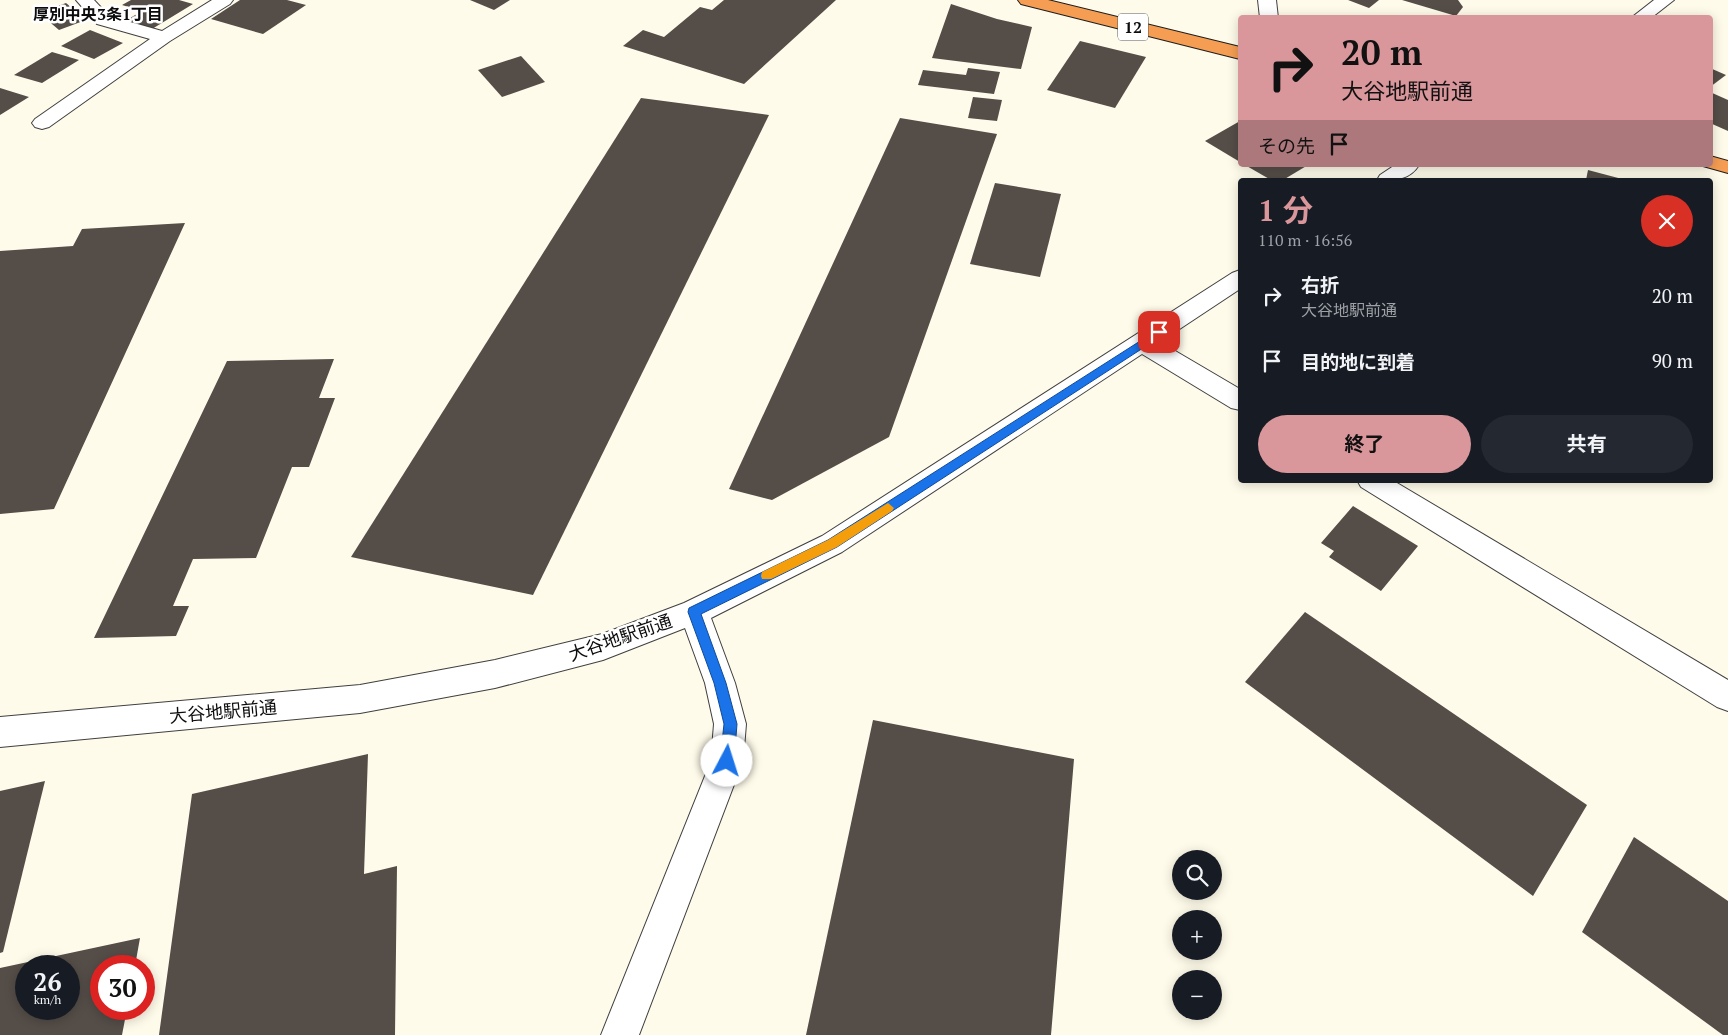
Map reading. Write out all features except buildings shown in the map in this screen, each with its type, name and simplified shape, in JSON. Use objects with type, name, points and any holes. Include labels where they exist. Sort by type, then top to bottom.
[{"type":"highway","name":"12","points":[[1027,0],[1238,53]]},
{"type":"highway","points":[[1713,163],[1728,166]]},
{"type":"street","points":[[85,0],[103,20],[164,37]]},
{"type":"street","points":[[42,123],[164,37],[224,0]]},
{"type":"street","points":[[1267,0],[1269,15]]},
{"type":"street","points":[[1643,15],[1665,0]]},
{"type":"street","points":[[1390,178],[1406,167]]},
{"type":"street","name":"大谷地駅前通","points":[[0,732],[360,699],[495,674],[603,647],[694,612],[832,544],[1238,279]]},
{"type":"street","points":[[1143,343],[1238,400]]},
{"type":"street","points":[[1375,483],[1728,697]]},
{"type":"street","points":[[620,1035],[727,761],[730,724],[720,683],[694,612]]},
{"type":"slow traffic","points":[[767,576],[832,544],[888,508]]},
{"type":"district","name":"厚別中央3条1丁目","points":[[98,14]]},
{"type":"route","points":[[727,761],[730,724],[720,683],[694,612],[832,544],[1159,332]]}]
